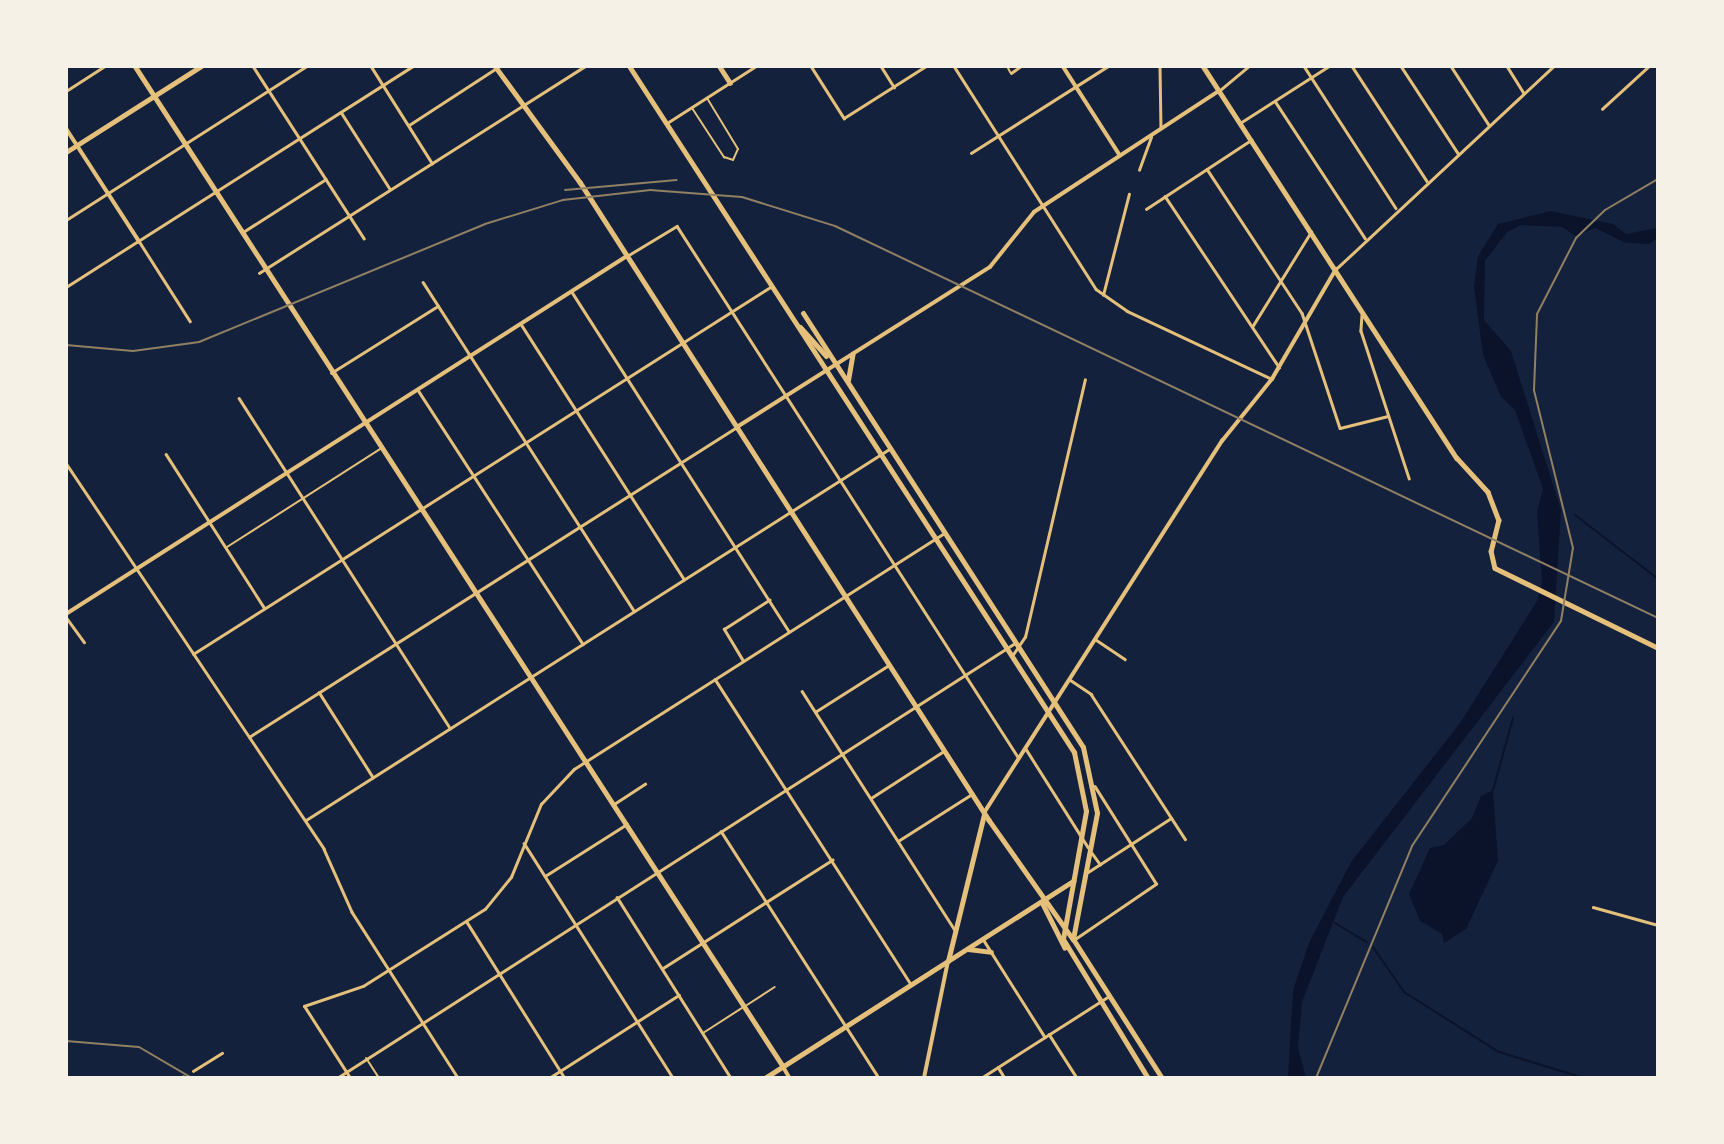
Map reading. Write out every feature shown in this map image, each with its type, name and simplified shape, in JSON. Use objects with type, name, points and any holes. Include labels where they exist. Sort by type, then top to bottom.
[{"type":"main road","points":[[135,66],[582,764],[614,804],[783,1066]]},
{"type":"main road","points":[[66,152],[201,66]]},
{"type":"main road","points":[[629,66],[1048,711],[1083,776],[1082,838],[1063,925],[1065,948]]},
{"type":"main road","points":[[719,66],[730,83]]},
{"type":"main road","points":[[1203,66],[1462,466],[1492,499],[1499,520],[1491,557],[1503,575],[1657,648]]},
{"type":"main road","points":[[497,67],[521,107],[591,200],[1042,901],[1065,948],[1149,1077]]},
{"type":"main road","points":[[803,313],[1083,747],[1095,787],[1090,850],[1073,939]]},
{"type":"main road","points":[[797,325],[836,364]]},
{"type":"main road","points":[[848,383],[853,353]]},
{"type":"main road","points":[[948,961],[984,813]]},
{"type":"main road","points":[[765,1077],[1073,881]]},
{"type":"main road","points":[[1042,901],[1073,939],[1162,1077]]},
{"type":"main road","points":[[967,949],[991,952]]},
{"type":"street","points":[[66,91],[105,66]]},
{"type":"street","points":[[253,66],[364,238]]},
{"type":"street","points":[[66,220],[307,66]]},
{"type":"street","points":[[371,66],[432,163]]},
{"type":"street","points":[[66,287],[414,66]]},
{"type":"street","points":[[259,273],[584,66]]},
{"type":"street","points":[[665,124],[756,66]]},
{"type":"street","points":[[811,66],[844,118],[926,66]]},
{"type":"street","points":[[881,66],[894,86]]},
{"type":"street","points":[[954,66],[1103,295],[1272,379]]},
{"type":"street","points":[[1011,73],[1021,66]]},
{"type":"street","points":[[1063,66],[1120,155]]},
{"type":"street","points":[[971,153],[1108,66]]},
{"type":"street","points":[[1160,66],[1161,128]]},
{"type":"street","points":[[248,737],[990,267],[1043,205],[1219,91],[1249,66]]},
{"type":"street","points":[[1304,66],[1396,209]]},
{"type":"street","points":[[1240,123],[1329,66]]},
{"type":"street","points":[[1352,66],[1427,181]]},
{"type":"street","points":[[1401,66],[1458,153]]},
{"type":"street","points":[[1451,66],[1489,125]]},
{"type":"street","points":[[1507,66],[1524,93]]},
{"type":"street","points":[[984,813],[1222,441],[1272,379],[1336,269],[1396,209],[1554,66]]},
{"type":"street","points":[[1602,109],[1649,66]]},
{"type":"street","points":[[408,125],[497,67]]},
{"type":"street","points":[[1275,101],[1365,239]]},
{"type":"street","points":[[341,112],[391,190]]},
{"type":"street","points":[[66,128],[190,321]]},
{"type":"street","points":[[1139,170],[1152,135]]},
{"type":"street","points":[[1146,209],[1251,140]]},
{"type":"street","points":[[1207,169],[1281,281],[1305,324],[1342,430],[1388,416]]},
{"type":"street","points":[[265,270],[241,233],[326,179]]},
{"type":"street","points":[[1103,295],[1129,194]]},
{"type":"street","points":[[1165,196],[1279,366]]},
{"type":"street","points":[[84,642],[66,615],[677,226],[1018,757]]},
{"type":"street","points":[[1252,327],[1311,232]]},
{"type":"street","points":[[423,282],[634,611]]},
{"type":"street","points":[[192,654],[772,286]]},
{"type":"street","points":[[572,292],[790,632]]},
{"type":"street","points":[[331,373],[438,306]]},
{"type":"street","points":[[1364,313],[1360,331],[1409,478]]},
{"type":"street","points":[[521,324],[684,579]]},
{"type":"street","points":[[1012,656],[1021,650],[1085,380]]},
{"type":"street","points":[[418,390],[583,644]]},
{"type":"street","points":[[239,398],[450,729]]},
{"type":"street","points":[[305,821],[891,448]]},
{"type":"street","points":[[166,454],[265,608]]},
{"type":"street","points":[[66,463],[135,571],[305,821],[389,971],[458,1077]]},
{"type":"street","points":[[349,1077],[304,1006],[389,971],[467,922],[499,895],[549,793],[582,764],[946,533]]},
{"type":"street","points":[[743,661],[724,629],[769,600]]},
{"type":"street","points":[[1095,639],[1125,659]]},
{"type":"street","points":[[337,1077],[1016,642]]},
{"type":"street","points":[[815,712],[889,665]]},
{"type":"street","points":[[715,679],[911,984]]},
{"type":"street","points":[[1069,679],[1091,694],[1185,839]]},
{"type":"street","points":[[802,691],[956,930]]},
{"type":"street","points":[[319,692],[373,777]]},
{"type":"street","points":[[1024,747],[1100,864]]},
{"type":"street","points":[[870,798],[944,751]]},
{"type":"street","points":[[614,804],[645,784]]},
{"type":"street","points":[[1073,939],[1156,884],[1133,843],[1095,787]]},
{"type":"street","points":[[898,841],[972,794]]},
{"type":"street","points":[[1086,873],[1171,818]]},
{"type":"street","points":[[545,876],[627,824]]},
{"type":"street","points":[[721,831],[879,1077]]},
{"type":"street","points":[[524,843],[673,1077]]},
{"type":"street","points":[[663,968],[832,860]]},
{"type":"street","points":[[617,897],[731,1077]]},
{"type":"street","points":[[1593,906],[1657,924]]},
{"type":"street","points":[[467,922],[565,1077]]},
{"type":"street","points":[[983,939],[1077,1077]]},
{"type":"street","points":[[924,1077],[948,961]]},
{"type":"street","points":[[550,1077],[679,995]]},
{"type":"street","points":[[981,1077],[1109,996]]},
{"type":"street","points":[[193,1071],[222,1053]]},
{"type":"street","points":[[783,1066],[790,1077]]},
{"type":"street","points":[[998,1067],[1005,1077]]},
{"type":"lane","points":[[1007,66],[1011,73]]},
{"type":"lane","points":[[691,107],[724,157],[733,160],[737,146],[707,97]]},
{"type":"lane","points":[[226,548],[380,449]]},
{"type":"lane","points":[[703,1033],[775,987]]},
{"type":"lane","points":[[366,1058],[379,1077]]},
{"type":"water","points":[[1551,211],[1613,224],[1626,234],[1657,228],[1657,239],[1649,244],[1626,243],[1595,228],[1576,236],[1562,227],[1521,225],[1507,232],[1485,261],[1484,320],[1511,351],[1561,510],[1554,622],[1343,897],[1302,1002],[1298,1048],[1306,1077],[1288,1078],[1293,990],[1309,943],[1351,862],[1460,723],[1537,601],[1542,583],[1537,512],[1543,489],[1515,410],[1501,397],[1483,355],[1474,287],[1478,256],[1498,224]]},
{"type":"water","points":[[1493,790],[1498,861],[1466,929],[1444,943],[1442,934],[1420,921],[1409,894],[1430,848],[1444,845],[1472,818],[1481,796]]},
{"type":"waterway","points":[[1575,515],[1658,579]]},
{"type":"waterway","points":[[1493,790],[1513,718]]},
{"type":"waterway","points":[[1335,923],[1367,942]]},
{"type":"waterway","points":[[1373,947],[1404,992],[1499,1052],[1584,1078]]},
{"type":"railway","points":[[1316,1078],[1412,846],[1561,621],[1573,548],[1534,390],[1537,314],[1576,238],[1605,210],[1658,179]]},
{"type":"railway","points":[[565,190],[677,180]]},
{"type":"railway","points":[[66,345],[133,351],[199,342],[485,224],[563,200],[650,190],[742,197],[835,226],[1658,618]]},
{"type":"railway","points":[[66,1041],[139,1047],[192,1078]]}]
